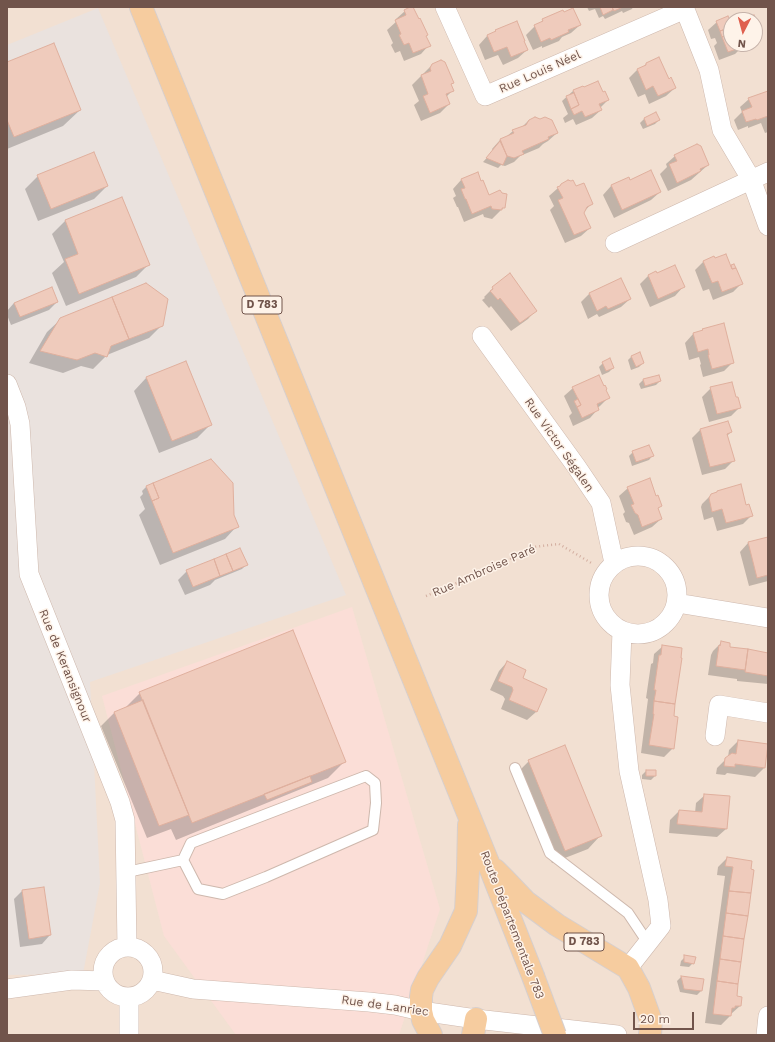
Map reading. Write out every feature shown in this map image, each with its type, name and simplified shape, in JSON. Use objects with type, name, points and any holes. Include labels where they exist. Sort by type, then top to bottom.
[{"type":"main road","name":"D 783","points":[[142,7],[469,816]]},
{"type":"main road","name":"Route Départementale 783","points":[[469,816],[555,1035]]},
{"type":"main road","points":[[431,1035],[423,1020],[420,997],[428,978],[450,946],[466,911],[469,816]]},
{"type":"main road","name":"D 783","points":[[489,865],[526,902],[557,925],[628,968],[639,988],[651,1021],[650,1035]]},
{"type":"street","name":"Rue Louis Néel","points":[[446,7],[484,96],[684,8],[709,70],[722,130],[751,180],[768,226]]},
{"type":"street","points":[[615,243],[768,172]]},
{"type":"street","name":"Rue Victor Ségalen","points":[[482,336],[601,503],[610,567]]},
{"type":"street","name":"Rue de Keransignour","points":[[7,384],[16,407],[20,424],[29,574],[120,802],[125,820],[128,947]]},
{"type":"street","points":[[630,555],[645,556],[658,560],[666,566],[674,578],[678,589],[677,603],[669,620],[657,629],[645,634],[635,634],[622,631],[614,626],[605,617],[598,598],[601,579],[610,567],[630,555]]},
{"type":"street","points":[[677,603],[768,618]]},
{"type":"street","points":[[622,631],[620,685],[629,771],[658,900],[661,926],[628,968]]},
{"type":"street","points":[[715,736],[719,704],[768,713]]},
{"type":"street","points":[[128,947],[136,948],[144,952],[150,959],[154,975],[152,980],[147,989],[141,994],[129,998],[118,996],[106,985],[103,977],[103,968],[106,960],[112,953],[119,949],[128,947]]},
{"type":"street","points":[[7,989],[72,980],[105,981]]},
{"type":"street","name":"Rue de Lanriec","points":[[152,980],[190,988],[394,1005],[421,1011],[474,1027],[617,1035]]},
{"type":"street","points":[[129,998],[129,1035]]},
{"type":"street","points":[[766,1035],[768,1016]]},
{"type":"lane","points":[[515,768],[550,853],[628,913],[648,943]]},
{"type":"lane","points":[[366,776],[375,783],[376,803],[374,830],[266,877],[223,894],[198,889],[183,860],[191,843],[366,776]]},
{"type":"lane","points":[[127,872],[183,860]]},
{"type":"path","name":"Rue Ambroise Paré","points":[[426,596],[493,568],[533,547],[559,544],[610,567]]},
{"type":"shaded area","points":[[7,7],[768,7],[768,1035],[7,1035]]},
{"type":"shaded area","points":[[98,8],[346,595],[90,682],[100,883],[83,974],[7,975],[7,45]]},
{"type":"shaded area","points":[[352,607],[440,909],[399,1035],[236,1035],[164,936],[102,696]]},
{"type":"building","points":[[413,7],[419,19],[420,18],[428,35],[426,36],[431,46],[413,53],[409,43],[404,45],[399,35],[401,34],[395,20],[406,15],[404,10]]},
{"type":"building","points":[[600,7],[612,7],[613,10],[603,15]]},
{"type":"building","points":[[612,7],[623,7],[614,11]]},
{"type":"building","points":[[573,8],[581,25],[568,30],[569,32],[551,40],[550,38],[541,42],[534,25],[543,21],[542,19],[563,10],[564,12]]},
{"type":"building","points":[[723,18],[723,30],[720,31],[716,21]]},
{"type":"building","points":[[517,21],[528,50],[511,57],[507,47],[494,52],[487,35]]},
{"type":"building","points":[[723,30],[722,37],[720,31]]},
{"type":"building","points":[[54,43],[81,110],[14,137],[7,120],[7,62]]},
{"type":"building","points":[[659,57],[669,79],[671,77],[676,88],[658,96],[653,86],[646,90],[637,69]]},
{"type":"building","points":[[441,60],[445,62],[454,83],[451,84],[454,91],[446,94],[450,104],[430,113],[423,96],[428,94],[421,75],[431,71],[430,68],[432,64]]},
{"type":"building","points":[[598,81],[609,100],[599,104],[602,110],[585,117],[582,111],[574,115],[571,109],[579,105],[573,90]]},
{"type":"building","points":[[768,91],[768,116],[746,122],[742,111],[752,107],[748,98]]},
{"type":"building","points":[[574,93],[579,105],[571,109],[566,96]]},
{"type":"building","points":[[656,112],[660,120],[647,126],[644,118]]},
{"type":"building","points":[[535,117],[540,119],[545,117],[552,120],[558,133],[548,137],[549,139],[522,151],[524,154],[514,158],[507,156],[500,139],[514,133],[512,130],[526,125],[529,120]]},
{"type":"building","points":[[500,141],[507,156],[503,165],[486,158]]},
{"type":"building","points":[[697,144],[701,146],[709,165],[700,169],[701,171],[677,183],[669,164],[677,161],[674,155]]},
{"type":"building","points":[[94,152],[108,186],[51,209],[37,175]]},
{"type":"building","points":[[651,170],[661,192],[622,210],[611,185],[629,177],[630,180]]},
{"type":"building","points":[[478,172],[489,195],[500,190],[502,193],[507,194],[505,208],[502,208],[502,210],[492,209],[491,206],[472,214],[461,189],[465,188],[461,179]]},
{"type":"building","points":[[568,180],[573,180],[576,186],[584,183],[593,204],[587,207],[584,213],[591,228],[574,235],[558,200],[563,198],[557,187]]},
{"type":"building","points":[[122,197],[150,265],[79,294],[65,259],[78,254],[65,220]]},
{"type":"building","points":[[726,254],[732,269],[736,268],[743,284],[722,292],[718,281],[712,283],[703,261],[714,256],[715,258]]},
{"type":"building","points":[[734,264],[736,268],[732,269],[731,265]]},
{"type":"building","points":[[675,265],[685,287],[658,299],[648,275],[656,271],[657,273]]},
{"type":"building","points":[[510,273],[537,311],[520,323],[500,298],[498,300],[490,291],[493,289],[492,287]]},
{"type":"building","points":[[621,278],[631,299],[608,309],[606,306],[597,311],[589,293]]},
{"type":"building","points":[[146,283],[168,299],[163,326],[129,339],[112,297]]},
{"type":"building","points":[[52,287],[58,302],[20,317],[14,303]]},
{"type":"building","points":[[112,297],[129,339],[111,346],[107,357],[95,353],[77,360],[40,351],[60,318]]},
{"type":"building","points":[[724,323],[734,363],[712,369],[708,349],[698,352],[693,333]]},
{"type":"building","points":[[640,352],[644,363],[636,367],[631,356]]},
{"type":"building","points":[[610,358],[614,368],[606,371],[602,362]]},
{"type":"building","points":[[186,361],[212,425],[172,441],[146,377]]},
{"type":"building","points":[[599,375],[610,398],[597,404],[599,410],[582,418],[577,407],[581,405],[572,387]]},
{"type":"building","points":[[659,375],[661,381],[645,386],[643,379]]},
{"type":"building","points":[[732,382],[741,408],[717,414],[710,387]]},
{"type":"building","points":[[578,399],[581,405],[577,407],[574,401]]},
{"type":"building","points":[[728,421],[732,432],[727,434],[735,461],[710,467],[700,429]]},
{"type":"building","points":[[649,445],[654,456],[636,462],[632,451]]},
{"type":"building","points":[[211,459],[233,483],[234,515],[239,527],[173,553],[152,501],[159,498],[153,483]]},
{"type":"building","points":[[650,478],[656,496],[658,495],[662,506],[658,508],[662,519],[642,527],[638,515],[635,513],[631,505],[634,504],[627,487]]},
{"type":"building","points":[[153,483],[159,498],[152,501],[146,486]]},
{"type":"building","points":[[741,484],[746,505],[749,504],[753,516],[726,523],[722,509],[712,512],[709,498],[711,494],[717,491]]},
{"type":"building","points":[[768,537],[768,575],[757,578],[748,542]]},
{"type":"building","points":[[240,548],[248,565],[233,571],[226,554]]},
{"type":"building","points":[[226,554],[233,571],[220,576],[214,559]]},
{"type":"building","points":[[214,559],[220,576],[193,587],[186,570]]},
{"type":"building","points":[[293,630],[346,762],[192,823],[139,692]]},
{"type":"building","points":[[721,641],[730,643],[730,647],[748,649],[745,670],[716,666]]},
{"type":"building","points":[[662,645],[682,648],[682,658],[675,704],[654,701],[659,655],[661,655]]},
{"type":"building","points":[[748,649],[768,653],[768,676],[745,672]]},
{"type":"building","points":[[507,661],[526,670],[523,678],[547,689],[537,712],[509,700],[513,690],[512,687],[498,681]]},
{"type":"building","points":[[143,700],[189,815],[159,826],[114,712]]},
{"type":"building","points":[[654,701],[675,704],[674,716],[678,717],[674,749],[649,745],[654,714]]},
{"type":"building","points":[[738,740],[768,744],[765,768],[735,764],[735,767],[724,766],[725,758],[732,753],[736,754]]},
{"type":"building","points":[[565,745],[602,836],[565,851],[528,760]]},
{"type":"building","points":[[646,770],[656,770],[656,776],[646,776]]},
{"type":"building","points":[[310,776],[312,782],[267,800],[264,794]]},
{"type":"building","points":[[704,794],[730,796],[727,829],[677,824],[679,810],[702,812]]},
{"type":"building","points":[[727,857],[752,861],[751,869],[754,870],[751,893],[729,891],[733,867],[725,866]]},
{"type":"building","points":[[44,887],[51,935],[29,939],[22,890]]},
{"type":"building","points":[[729,891],[751,893],[748,916],[726,913]]},
{"type":"building","points":[[726,913],[748,916],[744,939],[723,936]]},
{"type":"building","points":[[723,936],[744,939],[741,962],[720,959]]},
{"type":"building","points":[[684,955],[696,957],[694,964],[684,962]]},
{"type":"building","points":[[720,959],[741,962],[738,984],[717,981]]},
{"type":"building","points":[[681,976],[704,979],[702,991],[684,989]]},
{"type":"building","points":[[717,981],[738,984],[737,996],[742,997],[741,1006],[735,1006],[735,1008],[732,1008],[731,1016],[713,1014]]}]
